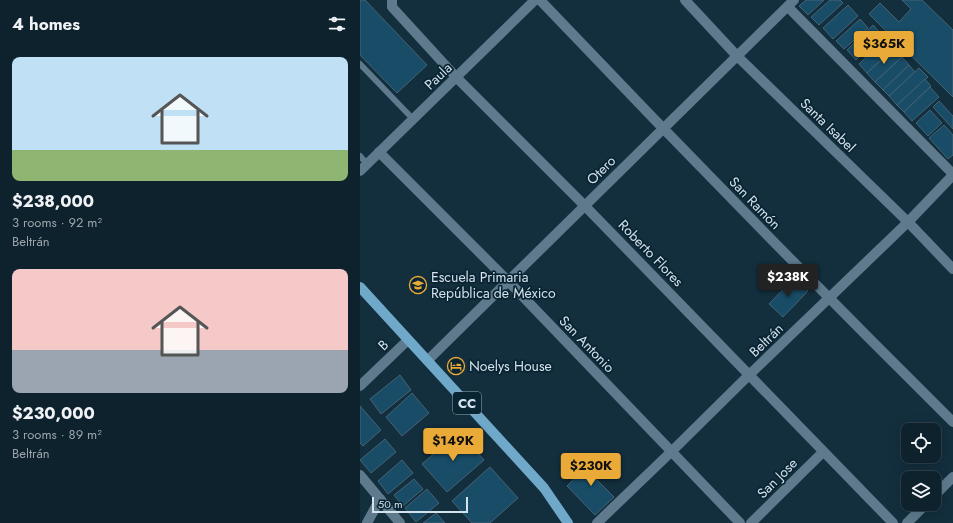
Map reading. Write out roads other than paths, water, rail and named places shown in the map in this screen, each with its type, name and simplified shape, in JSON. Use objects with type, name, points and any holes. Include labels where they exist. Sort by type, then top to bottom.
[{"type":"main road","name":"CC","points":[[360,287],[544,488],[568,523]]},
{"type":"street","name":"Paula","points":[[364,167],[534,0]]},
{"type":"street","name":"San Ramón","points":[[540,0],[663,129],[829,299],[953,422]]},
{"type":"street","name":"Santa Isabel","points":[[685,0],[737,56],[908,222],[953,269]]},
{"type":"street","name":"Roberto Flores","points":[[392,1],[392,7],[456,77],[586,206],[893,523]]},
{"type":"street","name":"Otero","points":[[428,360],[791,3]]},
{"type":"street","points":[[791,3],[953,175]]},
{"type":"street","name":"San Antonio","points":[[379,152],[508,282],[740,523]]},
{"type":"street","name":"Beltrán","points":[[597,523],[908,222],[953,175]]},
{"type":"street","name":"B","points":[[360,386],[408,340]]},
{"type":"street","name":"San Jose","points":[[751,523],[823,452]]},
{"type":"street","points":[[360,475],[400,523]]},
{"type":"street","points":[[941,489],[953,477]]},
{"type":"street","points":[[367,523],[380,499]]},
{"type":"street","points":[[907,523],[919,511]]},
{"type":"lane","points":[[360,64],[413,119]]},
{"type":"lane","points":[[360,156],[364,167]]},
{"type":"place","name":"Escuela Primaria República de México","points":[[418,285]]},
{"type":"place","name":"Noelys House","points":[[456,366]]}]
